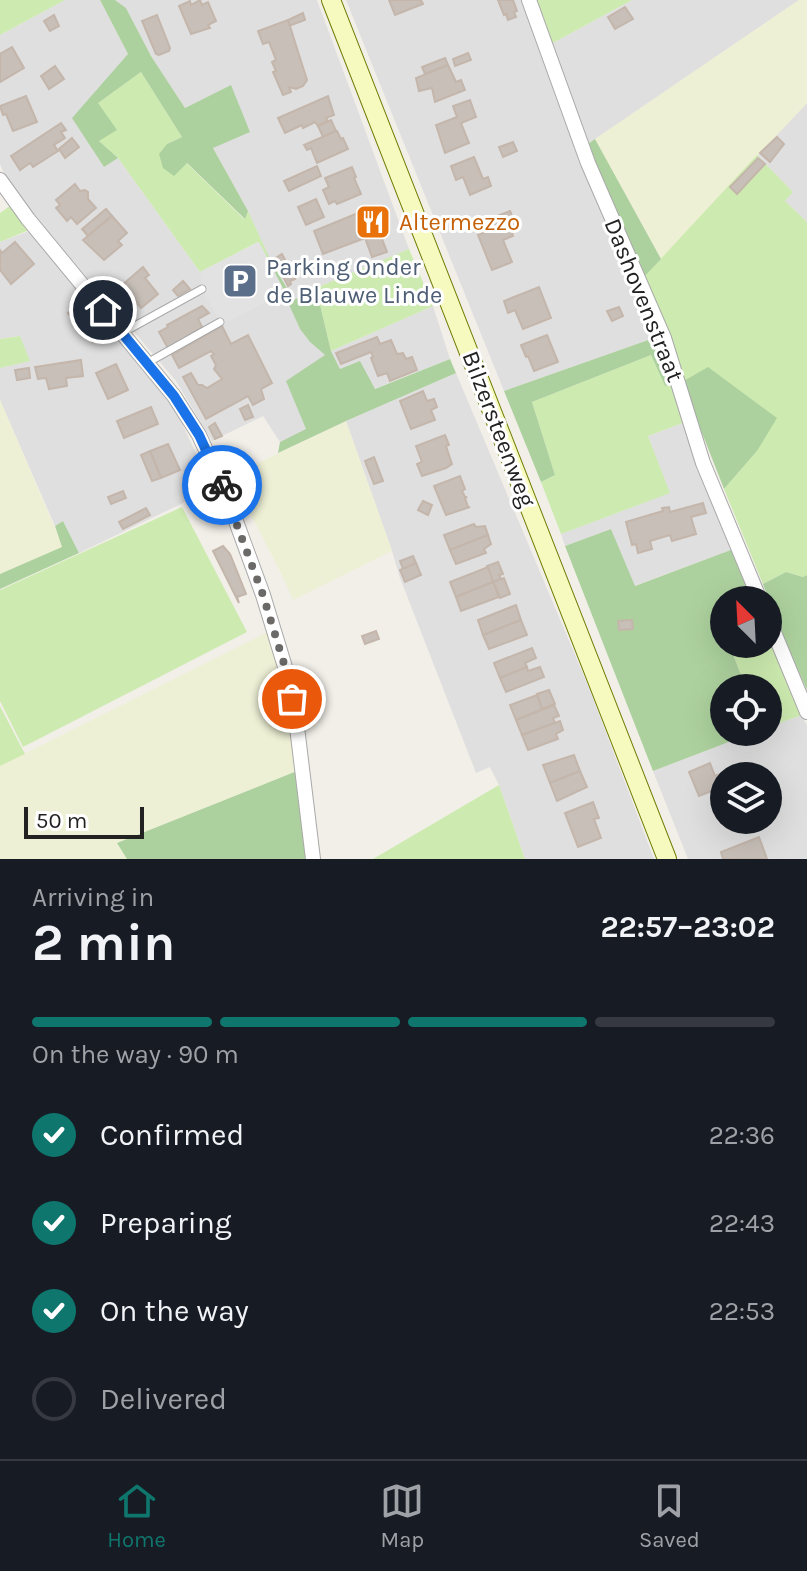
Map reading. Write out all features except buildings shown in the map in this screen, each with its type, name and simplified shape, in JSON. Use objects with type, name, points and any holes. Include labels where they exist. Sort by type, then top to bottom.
[{"type":"main road","name":"Bilzersteenweg","points":[[331,0],[667,859]]},
{"type":"street","name":"Dashovenstraat","points":[[529,0],[588,163],[664,338],[703,463],[754,586]]},
{"type":"street","points":[[0,180],[28,219],[174,396],[199,435],[226,494],[263,595],[289,680],[313,859]]},
{"type":"street","points":[[782,652],[807,712]]},
{"type":"lane","points":[[122,333],[202,289]]},
{"type":"lane","points":[[147,363],[220,322]]},
{"type":"shaded area","points":[[65,0],[100,0],[128,54],[92,148],[104,167],[118,158],[200,272],[259,242],[300,329],[325,355],[306,430],[280,442],[263,416],[212,441],[176,381],[21,200],[3,171],[0,164],[0,35]]},
{"type":"shaded area","points":[[115,0],[317,0],[409,249],[316,288],[295,301],[266,253],[248,211],[213,148],[230,86],[185,108],[151,56],[126,8]]},
{"type":"shaded area","points":[[346,0],[521,0],[576,150],[654,338],[504,391]]},
{"type":"shaded area","points":[[632,0],[799,0],[585,146],[551,44]]},
{"type":"shaded area","points":[[807,103],[807,222],[784,200],[792,191],[757,155]]},
{"type":"shaded area","points":[[29,231],[177,413],[205,472],[210,490],[79,553],[63,521],[55,526],[0,400],[0,368],[29,361],[20,336],[0,339],[0,242]]},
{"type":"shaded area","name":"Parking Onder de Blauwe Linde","points":[[259,242],[285,292],[221,325],[202,289],[200,272]]},
{"type":"shaded area","points":[[433,306],[450,359],[374,389],[340,369],[331,351]]},
{"type":"shaded area","points":[[456,373],[589,688],[654,859],[525,859],[490,767],[476,773],[400,578],[346,421]]},
{"type":"shaded area","points":[[688,421],[736,548],[634,586],[611,529],[565,546],[561,534],[669,493],[648,436]]},
{"type":"shaded area","points":[[802,715],[807,726],[807,859],[688,859],[653,771],[718,746],[782,746],[782,722]]},
{"type":"green space","points":[[0,0],[65,0],[0,35]]},
{"type":"green space","points":[[100,0],[115,0],[126,8],[151,56],[185,108],[231,85],[250,132],[213,148],[248,211],[245,219],[187,163],[174,176],[163,168],[159,154],[167,144],[182,137],[141,72],[98,103],[117,130],[99,141],[118,158],[104,167],[72,118],[128,54]]},
{"type":"green space","points":[[533,0],[632,0],[551,44]]},
{"type":"green space","points":[[799,0],[807,0],[807,103],[661,259],[595,139]]},
{"type":"green space","points":[[141,72],[182,137],[167,144],[244,219],[248,211],[285,292],[258,242],[200,272],[118,158],[99,141],[98,103]]},
{"type":"green space","points":[[595,139],[661,259],[642,279],[585,146]]},
{"type":"green space","points":[[757,155],[793,192],[785,201],[807,222],[807,575],[803,577],[786,572],[763,584],[724,489],[757,451],[682,382],[642,279]]},
{"type":"green space","points":[[10,206],[29,230],[0,242],[0,213]]},
{"type":"green space","points":[[409,249],[433,306],[331,351],[316,288]]},
{"type":"green space","points":[[266,253],[294,300],[316,288],[331,351],[340,369],[360,361],[375,389],[450,359],[456,373],[278,453],[280,442],[306,429],[286,381],[325,355],[300,329]]},
{"type":"green space","points":[[20,336],[30,361],[0,368],[0,339]]},
{"type":"green space","points":[[654,338],[673,384],[665,386],[651,355],[532,402],[555,475],[541,482],[504,391]]},
{"type":"green space","points":[[651,355],[665,386],[673,384],[688,421],[648,436],[670,493],[561,534],[541,482],[555,475],[532,402]]},
{"type":"green space","points":[[708,367],[777,418],[757,451],[724,489],[682,382]]},
{"type":"green space","points":[[0,400],[63,547],[0,574]]},
{"type":"green space","points":[[346,421],[392,551],[293,600],[231,476]]},
{"type":"green space","points":[[182,507],[247,632],[23,747],[0,701],[0,590]]},
{"type":"green space","points":[[63,521],[79,553],[0,589],[0,574],[62,547],[55,526]]},
{"type":"green space","points":[[611,529],[635,586],[736,548],[751,586],[710,586],[710,658],[734,658],[741,674],[710,674],[710,746],[718,746],[653,771],[565,546]]},
{"type":"green space","points":[[786,572],[803,577],[807,575],[807,690],[782,635],[782,586],[763,584]]},
{"type":"green space","points":[[268,632],[280,675],[297,771],[118,843],[127,859],[0,859],[0,766]]},
{"type":"green space","points":[[734,658],[780,658],[802,715],[782,722],[782,674],[741,674]]},
{"type":"green space","points":[[0,706],[25,754],[0,766]]},
{"type":"green space","points":[[297,771],[308,859],[127,859],[117,843]]},
{"type":"green space","points":[[499,785],[525,859],[373,859]]},
{"type":"way so far","points":[[222,485],[263,595],[292,699]]},
{"type":"place","name":"Altermezzo","points":[[373,222]]},
{"type":"place","name":"Parking Onder de Blauwe Linde","points":[[240,281]]},
{"type":"route","points":[[103,310],[174,396],[199,435],[222,485]]}]
